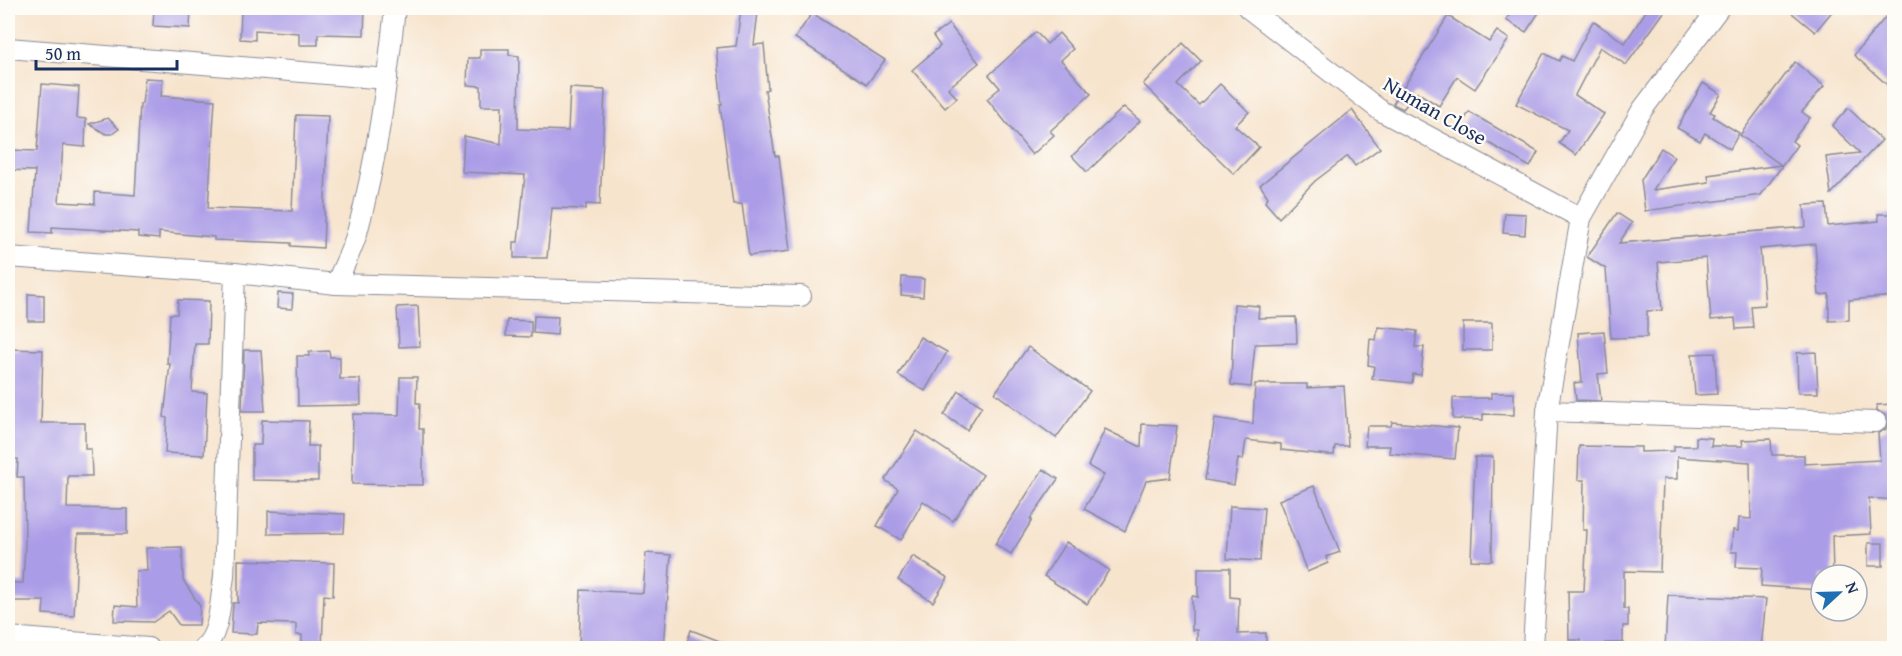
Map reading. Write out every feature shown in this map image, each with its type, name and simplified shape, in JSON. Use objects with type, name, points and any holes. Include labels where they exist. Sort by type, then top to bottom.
[{"type":"street","points":[[336,284],[356,235],[387,79],[395,8]]},
{"type":"street","name":"Numan Close","points":[[1248,8],[1381,111],[1581,218]]},
{"type":"street","points":[[1533,648],[1547,411],[1581,218],[1642,110],[1719,8]]},
{"type":"street","points":[[8,48],[387,79]]},
{"type":"street","points":[[8,257],[235,273],[336,284],[801,296]]},
{"type":"street","points":[[202,648],[208,644],[216,623],[224,577],[235,273]]},
{"type":"street","points":[[1547,411],[1876,422]]},
{"type":"street","points":[[8,637],[148,648]]},
{"type":"building","points":[[154,8],[191,8],[190,28],[153,26]]},
{"type":"building","points":[[241,8],[365,8],[364,35],[318,34],[318,45],[299,45],[299,33],[255,30],[255,40],[240,39]]},
{"type":"building","points":[[1514,8],[1542,8],[1526,32],[1506,20]]},
{"type":"building","points":[[1648,8],[1667,8],[1626,65],[1600,47],[1575,95],[1604,114],[1576,155],[1559,143],[1568,130],[1516,104],[1544,53],[1559,61],[1562,56],[1572,61],[1593,21],[1625,43]]},
{"type":"building","points":[[1786,8],[1835,8],[1815,32]]},
{"type":"building","points":[[1894,8],[1894,91],[1854,55]]},
{"type":"building","points":[[741,9],[758,12],[754,45],[764,44],[768,89],[765,90],[775,156],[779,156],[790,251],[749,256],[742,204],[733,204],[720,105],[722,105],[716,48],[736,46]]},
{"type":"building","points":[[812,13],[885,60],[867,84],[795,38]]},
{"type":"building","points":[[1448,16],[1489,42],[1497,31],[1509,39],[1475,89],[1457,77],[1439,106],[1417,92],[1403,109],[1393,104]]},
{"type":"building","points":[[949,24],[979,63],[948,88],[957,98],[945,108],[912,70],[940,46],[933,36]]},
{"type":"building","points":[[1036,32],[1047,44],[1059,33],[1073,49],[1061,60],[1091,94],[1050,131],[1054,135],[1032,155],[987,99],[1000,88],[989,75]]},
{"type":"building","points":[[1183,43],[1201,61],[1178,85],[1199,105],[1220,84],[1249,112],[1235,126],[1259,147],[1234,174],[1143,84]]},
{"type":"building","points":[[480,49],[509,49],[509,55],[519,56],[518,129],[568,131],[570,88],[605,90],[600,205],[586,204],[586,209],[552,208],[547,258],[514,258],[514,242],[518,242],[525,175],[462,172],[464,136],[501,144],[502,106],[481,106],[481,86],[467,85],[468,58],[480,58]]},
{"type":"building","points":[[1795,62],[1824,86],[1802,112],[1810,118],[1792,141],[1797,145],[1761,195],[1645,211],[1641,180],[1661,148],[1674,157],[1653,190],[1709,182],[1708,175],[1781,165],[1740,135]]},
{"type":"building","points":[[145,78],[163,79],[161,96],[215,100],[208,208],[292,211],[296,115],[328,116],[323,248],[291,246],[291,243],[214,240],[214,237],[159,232],[159,239],[138,237],[138,232],[52,227],[52,233],[31,232],[35,171],[8,170],[8,150],[37,151],[42,84],[79,87],[77,118],[86,119],[85,147],[63,145],[59,202],[95,204],[95,192],[135,195],[140,104],[142,104]]},
{"type":"building","points":[[1703,83],[1721,94],[1710,112],[1715,114],[1713,117],[1739,133],[1730,149],[1705,133],[1700,141],[1677,128]]},
{"type":"building","points":[[1124,107],[1140,121],[1087,172],[1072,156]]},
{"type":"building","points":[[1848,108],[1882,140],[1831,194],[1826,157],[1860,153],[1832,126]]},
{"type":"building","points":[[1352,110],[1380,148],[1355,166],[1348,156],[1315,181],[1279,218],[1265,202],[1268,197],[1260,185]]},
{"type":"building","points":[[1469,112],[1538,152],[1530,167],[1461,127]]},
{"type":"building","points":[[108,118],[119,129],[112,134],[106,134],[89,124]]},
{"type":"building","points":[[1826,204],[1828,226],[1879,221],[1878,214],[1894,214],[1894,296],[1849,300],[1849,320],[1829,321],[1829,294],[1819,295],[1815,244],[1760,249],[1765,305],[1751,306],[1753,328],[1736,329],[1735,318],[1711,320],[1706,258],[1658,262],[1662,310],[1647,311],[1647,337],[1611,338],[1606,269],[1587,257],[1617,213],[1632,223],[1619,243],[1806,227],[1804,205]]},
{"type":"building","points":[[1505,213],[1526,214],[1525,235],[1503,233]]},
{"type":"building","points":[[902,277],[924,279],[923,297],[901,295]]},
{"type":"building","points":[[278,293],[293,294],[292,309],[277,308]]},
{"type":"building","points":[[28,294],[44,295],[44,321],[28,321]]},
{"type":"building","points":[[178,300],[209,301],[208,344],[195,344],[192,392],[207,393],[204,455],[165,453],[167,418],[164,417],[170,364],[167,364],[170,314],[177,314]]},
{"type":"building","points":[[1234,304],[1259,306],[1258,318],[1296,317],[1297,343],[1255,344],[1251,387],[1231,385]]},
{"type":"building","points":[[418,306],[420,346],[399,347],[397,307]]},
{"type":"building","points":[[534,316],[558,317],[557,335],[533,333]]},
{"type":"building","points":[[507,320],[531,321],[531,337],[506,336]]},
{"type":"building","points":[[1463,323],[1492,323],[1492,350],[1463,350]]},
{"type":"building","points":[[1378,327],[1417,331],[1415,347],[1424,347],[1421,375],[1413,374],[1412,383],[1372,379],[1374,366],[1368,365],[1370,339],[1376,340]]},
{"type":"building","points":[[1604,331],[1608,373],[1598,374],[1601,401],[1576,400],[1574,383],[1582,382],[1578,333]]},
{"type":"building","points":[[920,337],[947,352],[925,391],[898,375]]},
{"type":"building","points":[[1028,347],[1090,391],[1056,438],[995,393]]},
{"type":"building","points":[[8,349],[43,350],[41,423],[85,423],[85,449],[91,449],[92,476],[68,476],[67,508],[127,509],[127,534],[78,534],[74,616],[43,614],[44,601],[9,601],[9,583],[23,583],[25,545],[24,477],[17,477],[18,459],[8,459]]},
{"type":"building","points":[[244,350],[261,350],[265,411],[242,411]]},
{"type":"building","points":[[329,351],[330,357],[340,357],[340,379],[360,379],[361,405],[298,406],[297,356],[309,356],[309,352]]},
{"type":"building","points":[[1816,352],[1818,393],[1798,393],[1797,353]]},
{"type":"building","points":[[1715,353],[1717,394],[1695,395],[1692,354]]},
{"type":"building","points":[[400,377],[417,377],[416,403],[420,403],[419,429],[423,429],[423,485],[352,484],[353,414],[399,415]]},
{"type":"building","points":[[1255,384],[1307,384],[1307,388],[1344,386],[1348,446],[1335,446],[1334,455],[1328,455],[1281,450],[1281,444],[1246,440],[1243,460],[1238,459],[1234,485],[1205,480],[1215,418],[1253,424]]},
{"type":"building","points":[[959,391],[982,406],[967,430],[944,415]]},
{"type":"building","points":[[1491,393],[1514,393],[1514,415],[1483,414],[1483,420],[1453,419],[1453,398],[1491,398]]},
{"type":"building","points":[[1894,404],[1894,500],[1869,498],[1871,534],[1832,536],[1833,563],[1809,563],[1809,589],[1761,586],[1762,568],[1736,567],[1737,552],[1731,552],[1733,530],[1738,531],[1739,518],[1751,519],[1750,462],[1677,457],[1677,479],[1663,479],[1660,572],[1624,571],[1624,609],[1628,609],[1628,626],[1623,626],[1623,643],[1605,643],[1605,647],[1581,647],[1581,640],[1569,640],[1568,591],[1584,591],[1587,530],[1583,530],[1584,480],[1578,480],[1579,446],[1641,447],[1641,452],[1674,451],[1674,446],[1696,446],[1696,437],[1712,438],[1711,446],[1743,446],[1742,440],[1771,439],[1772,455],[1804,455],[1804,464],[1880,460],[1878,433],[1886,429],[1888,422],[1886,416],[1877,410],[1877,405]]},
{"type":"building","points":[[262,420],[309,421],[308,446],[318,446],[318,481],[252,480],[252,445],[261,445]]},
{"type":"building","points":[[1392,422],[1458,428],[1455,459],[1389,453],[1390,446],[1365,446],[1367,426],[1391,426]]},
{"type":"building","points":[[1142,424],[1177,426],[1170,478],[1146,481],[1125,531],[1084,509],[1104,475],[1088,466],[1105,429],[1141,447]]},
{"type":"building","points":[[917,431],[983,475],[953,521],[923,501],[901,540],[877,526],[898,489],[885,480]]},
{"type":"building","points":[[1475,457],[1493,457],[1492,561],[1471,560]]},
{"type":"building","points":[[1043,469],[1058,479],[1030,519],[1032,520],[1011,554],[995,544]]},
{"type":"building","points":[[1314,486],[1340,552],[1326,557],[1328,563],[1307,572],[1279,500]]},
{"type":"building","points":[[1230,506],[1264,508],[1260,561],[1227,559]]},
{"type":"building","points":[[268,511],[345,514],[344,533],[268,534]]},
{"type":"building","points":[[1066,542],[1109,570],[1087,604],[1044,576]]},
{"type":"building","points":[[1868,543],[1883,543],[1883,566],[1869,566]]},
{"type":"building","points":[[182,547],[183,580],[200,606],[199,625],[179,625],[169,611],[153,622],[114,621],[115,605],[137,607],[136,571],[147,571],[146,548]]},
{"type":"building","points":[[646,553],[671,555],[664,648],[579,648],[581,590],[643,593]]},
{"type":"building","points":[[913,556],[948,578],[933,602],[898,580]]},
{"type":"building","points":[[238,560],[334,563],[333,596],[324,595],[322,648],[302,648],[302,635],[296,635],[296,624],[258,623],[257,634],[231,633],[233,603],[238,603]]},
{"type":"building","points":[[1198,568],[1230,568],[1230,597],[1239,598],[1238,634],[1266,633],[1266,648],[1197,648],[1197,630],[1192,630],[1192,596],[1198,597]]},
{"type":"building","points":[[1668,595],[1766,599],[1761,648],[1665,648]]},
{"type":"building","points":[[691,630],[735,648],[695,648],[686,645]]}]
